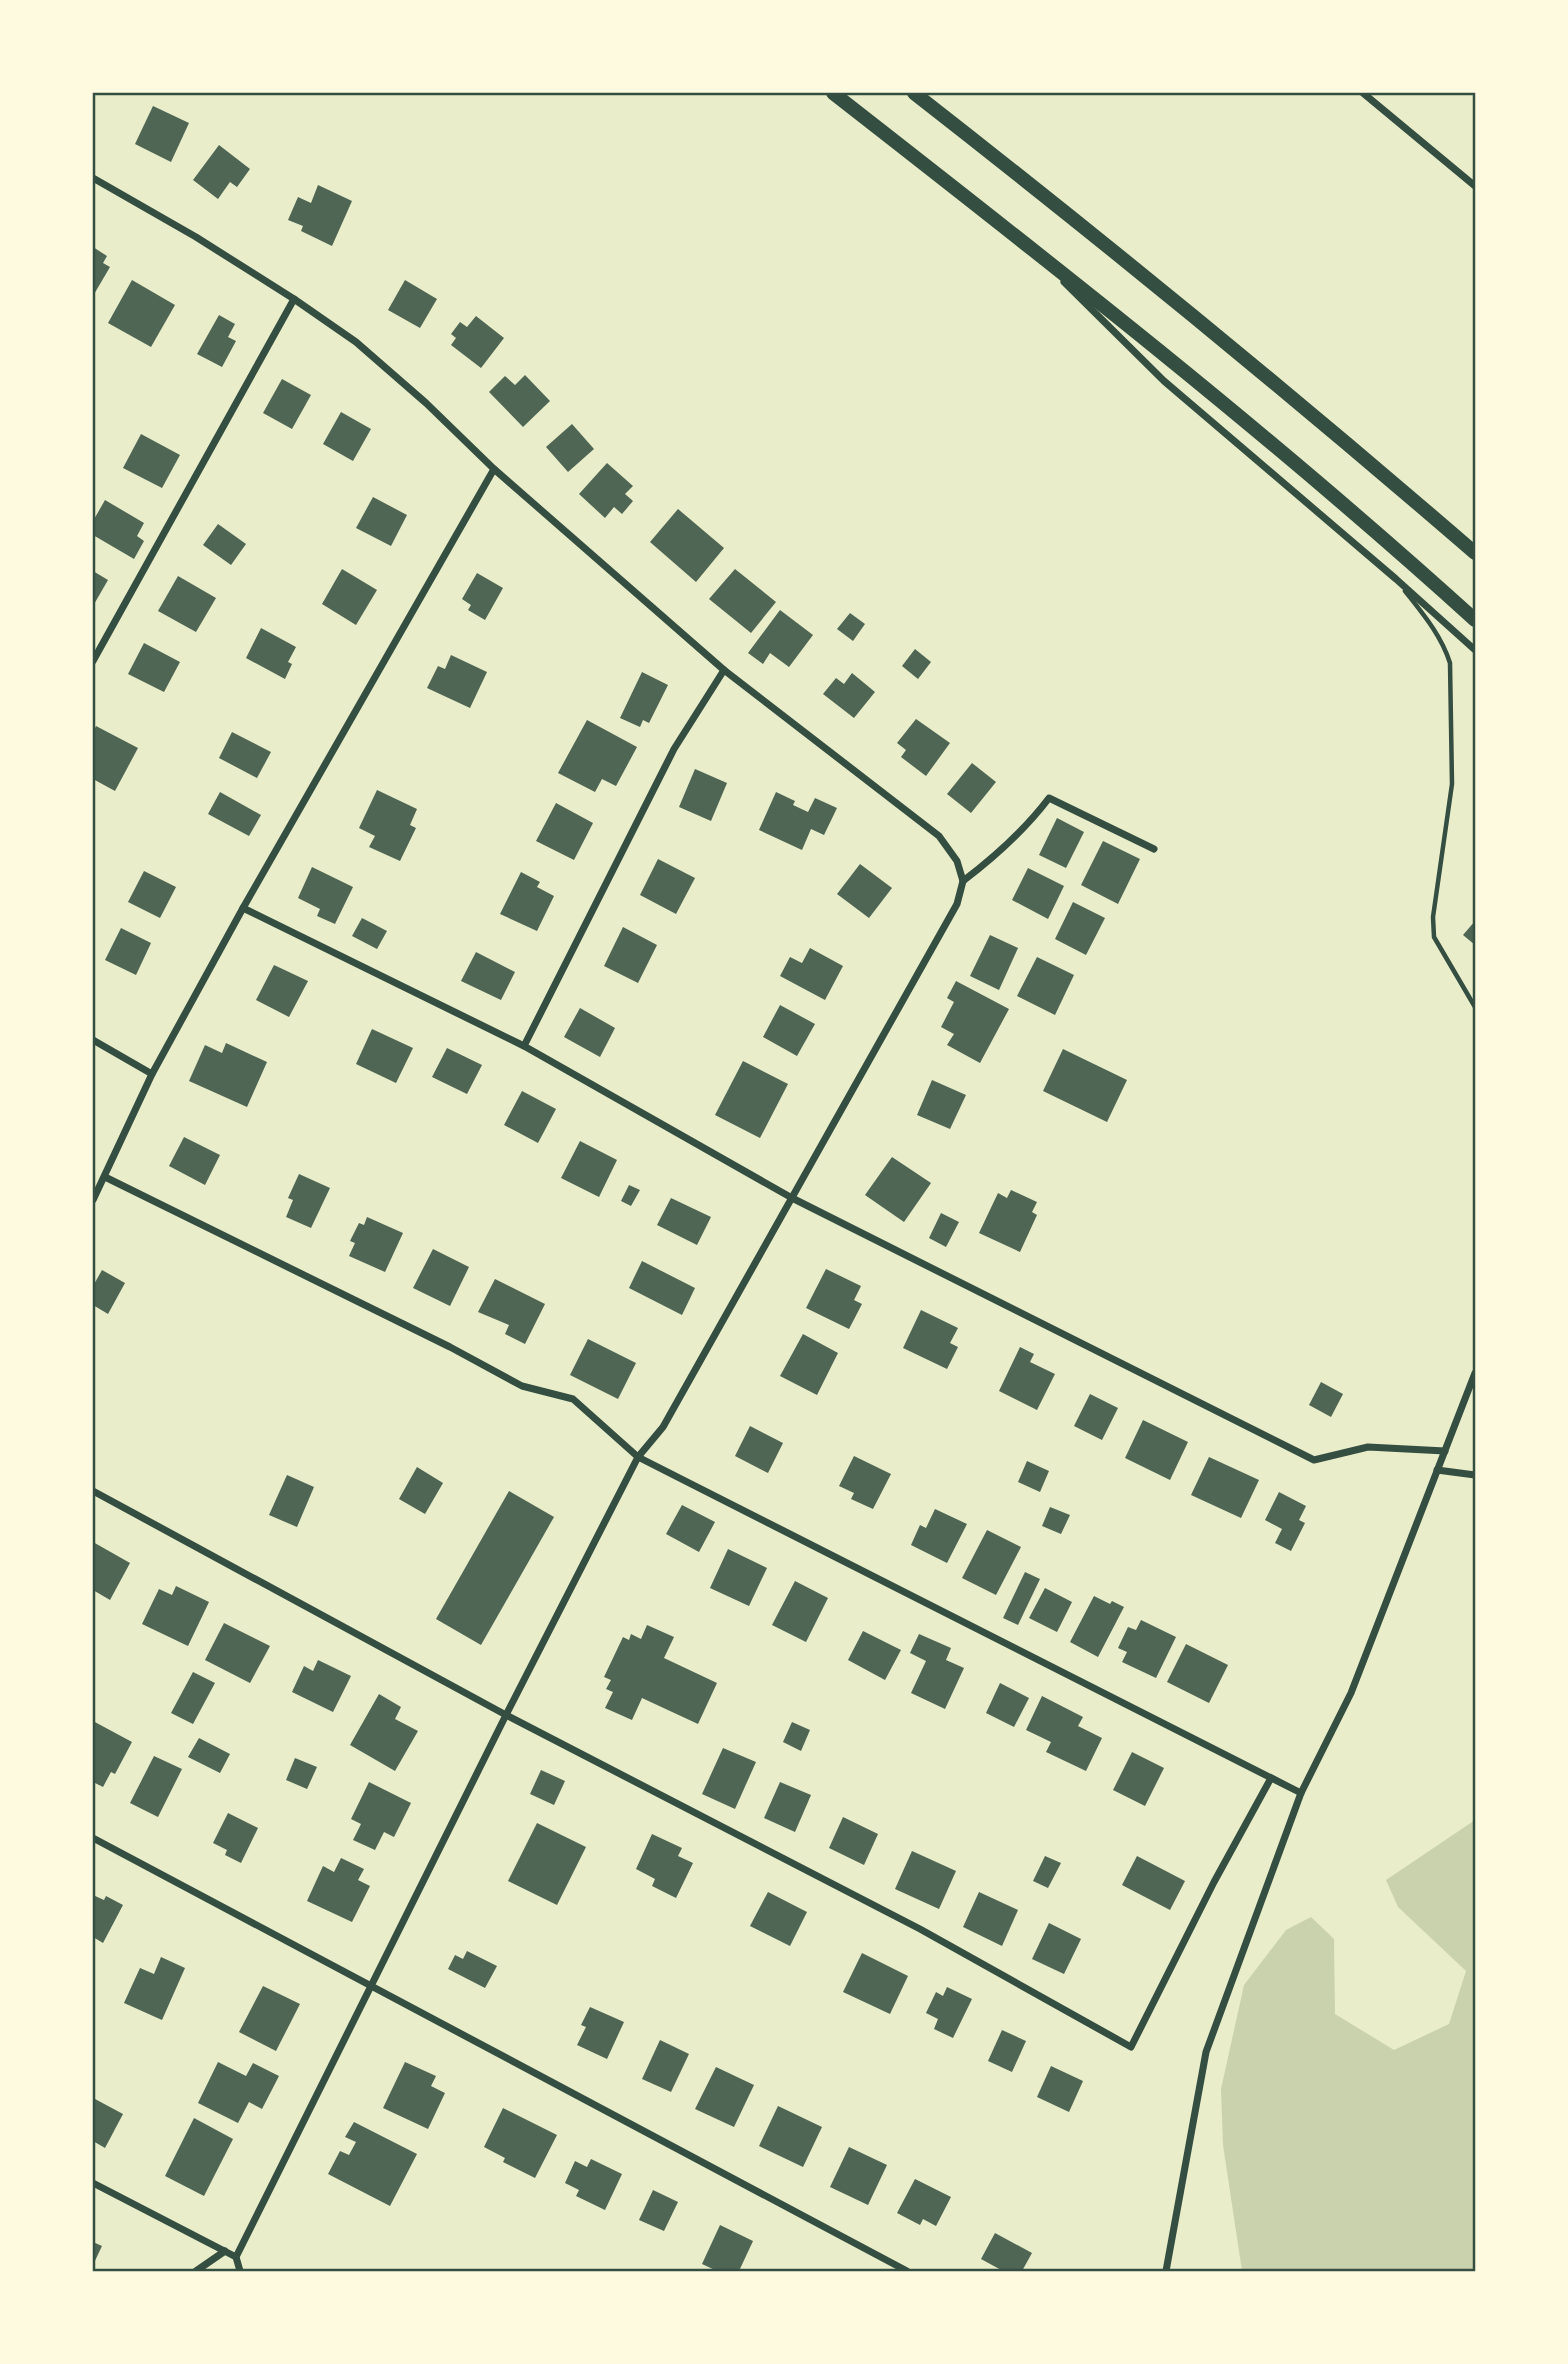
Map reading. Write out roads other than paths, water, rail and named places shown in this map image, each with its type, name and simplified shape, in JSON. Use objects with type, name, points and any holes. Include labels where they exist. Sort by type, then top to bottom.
[{"type":"highway","points":[[833,93],[1021,240],[1278,449],[1475,620]]},
{"type":"highway","points":[[914,93],[1050,199],[1308,409],[1475,553]]},
{"type":"street","points":[[1363,93],[1475,186]]},
{"type":"street","points":[[93,178],[196,237],[295,299],[356,342],[426,403],[494,469],[724,670],[939,836],[957,861],[963,881],[957,904],[663,1427],[638,1457],[506,1715],[236,2257],[240,2271]]},
{"type":"street","points":[[1021,240],[1164,381],[1475,650]]},
{"type":"street","points":[[93,661],[295,299]]},
{"type":"street","points":[[93,1200],[152,1074],[243,908],[494,469]]},
{"type":"street","points":[[524,1046],[674,749],[724,670]]},
{"type":"street","points":[[963,881],[1005,848],[1049,798],[1154,849]]},
{"type":"street","points":[[243,908],[524,1046],[792,1198],[1314,1460],[1368,1447],[1445,1451]]},
{"type":"street","points":[[93,1040],[152,1074]]},
{"type":"street","points":[[105,1177],[450,1347],[522,1386],[573,1399],[638,1457],[1301,1793]]},
{"type":"street","points":[[1166,2271],[1206,2052],[1301,1793],[1351,1693],[1475,1373]]},
{"type":"street","points":[[1437,1471],[1475,1475]]},
{"type":"street","points":[[93,1491],[506,1715],[920,1929],[1130,2047],[1214,1882],[1271,1778]]},
{"type":"street","points":[[93,1838],[907,2271]]},
{"type":"street","points":[[93,2183],[236,2257]]},
{"type":"street","points":[[196,2271],[225,2251]]},
{"type":"lane","points":[[1396,579],[1430,622],[1444,645],[1450,663],[1452,783],[1433,917],[1434,937],[1475,1007]]}]
